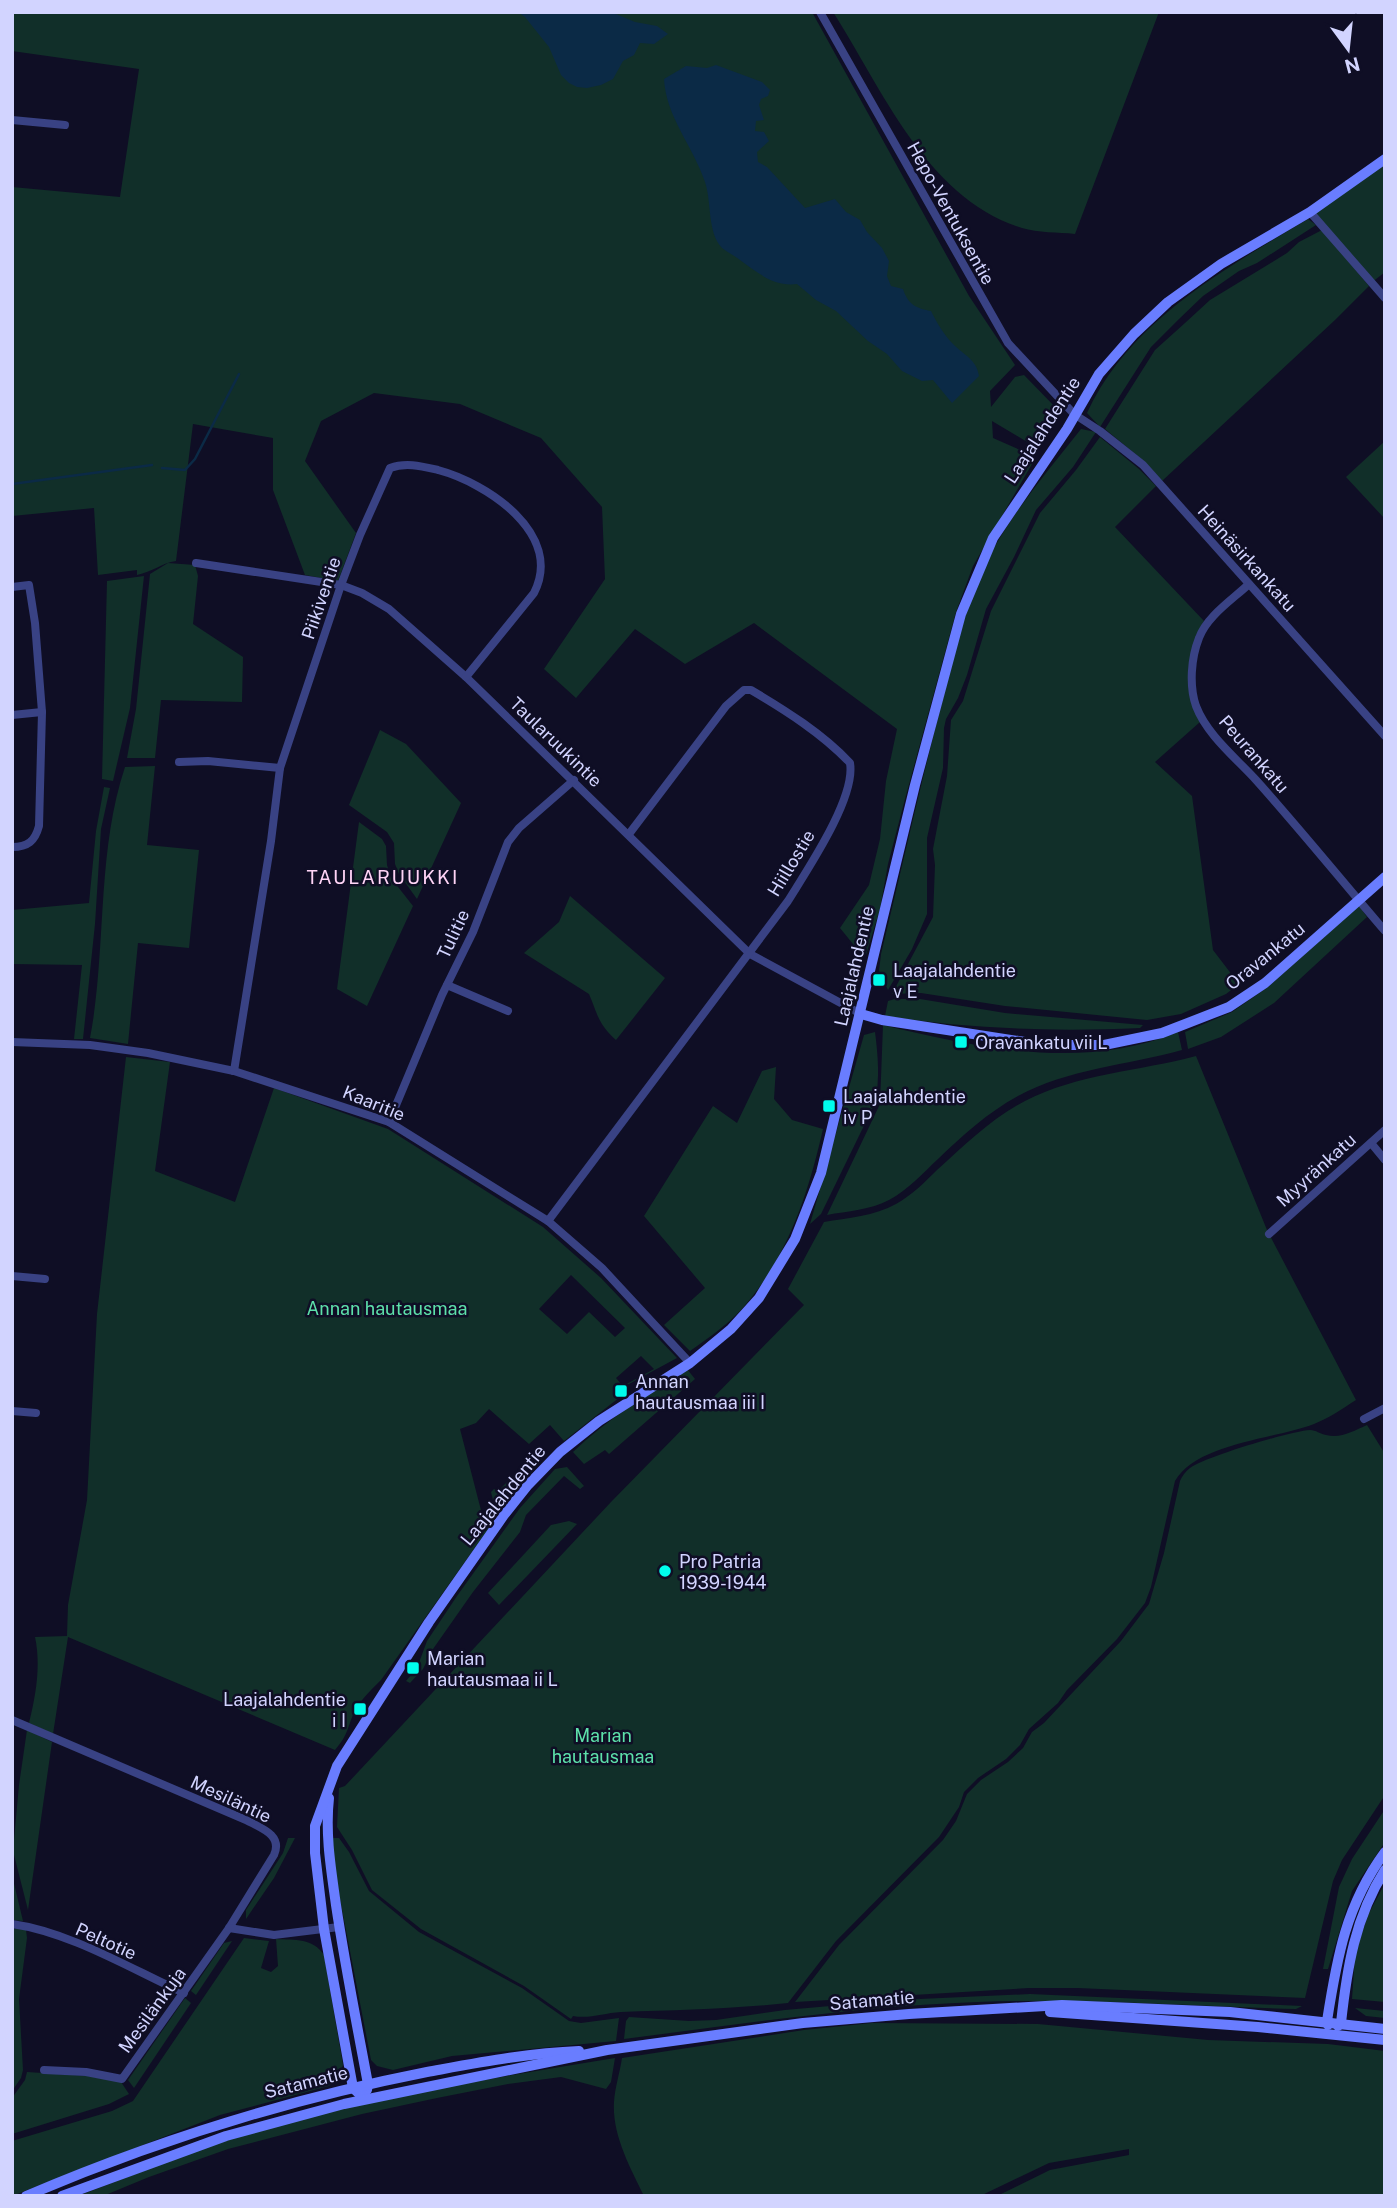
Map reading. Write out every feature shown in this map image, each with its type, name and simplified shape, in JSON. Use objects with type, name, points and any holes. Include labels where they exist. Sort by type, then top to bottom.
[{"type":"street","name":"Hepo-Ventuksentie","points":[[820,12],[996,324],[1023,361],[1074,414]]},
{"type":"street","points":[[12,120],[65,125]]},
{"type":"street","name":"Laajalahdentie","points":[[353,2088],[324,1929],[315,1853],[315,1826],[331,1782],[344,1752],[429,1622],[528,1485],[560,1452],[598,1421],[690,1363],[711,1346],[745,1315],[776,1273],[794,1239],[821,1173],[915,785],[961,614],[993,538],[1067,429],[1099,374],[1134,334],[1168,302],[1221,264],[1310,212],[1385,159]]},
{"type":"street","points":[[1310,212],[1385,298]]},
{"type":"street","name":"Heinäsirkankatu","points":[[1074,414],[1143,465],[1385,736]]},
{"type":"street","name":"Piikiventie","points":[[234,1071],[280,768],[341,585],[390,468],[408,464],[428,468],[456,475],[487,489],[509,506],[524,524],[535,544],[542,565],[541,579],[534,593],[466,677]]},
{"type":"street","name":"Taularuukintie","points":[[196,563],[341,585],[362,593],[389,609],[466,677],[574,780],[750,954],[861,1014]]},
{"type":"street","name":"Peurankatu","points":[[1249,584],[1206,624],[1199,636],[1194,652],[1192,676],[1196,706],[1202,720],[1216,737],[1385,930]]},
{"type":"street","points":[[12,587],[29,585],[42,712],[39,826],[32,842],[26,846],[12,847]]},
{"type":"street","name":"Hiillostie","points":[[548,1221],[788,901],[819,850],[846,796],[850,762],[840,752],[760,696],[751,690],[744,690],[726,706],[629,834]]},
{"type":"street","points":[[12,715],[42,712]]},
{"type":"street","points":[[179,762],[208,761],[280,768]]},
{"type":"street","name":"Tulitie","points":[[389,1122],[447,985],[473,932],[508,842],[526,821],[574,780]]},
{"type":"street","name":"Oravankatu","points":[[861,1014],[882,1020],[1044,1045],[1104,1045],[1162,1033],[1229,1007],[1265,984],[1385,877]]},
{"type":"street","points":[[447,985],[508,1011]]},
{"type":"street","name":"Kaaritie","points":[[12,1042],[69,1043],[119,1048],[234,1071],[389,1122],[548,1221],[602,1268],[690,1363]]},
{"type":"street","name":"Myyränkatu","points":[[1269,1234],[1385,1130]]},
{"type":"street","points":[[1371,1143],[1385,1160]]},
{"type":"street","points":[[12,1276],[45,1279]]},
{"type":"street","points":[[1364,1419],[1385,1408]]},
{"type":"street","points":[[12,1411],[36,1413]]},
{"type":"street","name":"Mesiläntie","points":[[12,1720],[246,1820],[275,1837],[277,1850],[229,1928]]},
{"type":"street","name":"Laajalahdentie","points":[[331,1782],[326,1827],[339,1927],[368,2084],[365,2099]]},
{"type":"street","points":[[1385,1852],[1362,1886],[1346,1923],[1326,2021],[1331,2034],[1340,2023],[1356,1933],[1367,1902],[1385,1870]]},
{"type":"street","name":"Peltotie","points":[[12,1924],[27,1926],[80,1945],[184,1993]]},
{"type":"street","points":[[229,1928],[274,1935],[339,1927]]},
{"type":"street","name":"Mesilänkuja","points":[[44,2070],[86,2072],[122,2079],[229,1928]]},
{"type":"street","name":"Satamatie","points":[[26,2196],[220,2123],[277,2106],[368,2084],[519,2057],[607,2050],[816,2022],[1062,2005],[1230,2011],[1385,2029]]},
{"type":"street","name":"Satamatie","points":[[1016,2009],[1385,2040]]},
{"type":"street","name":"Satamatie","points":[[62,2196],[226,2136],[365,2099],[607,2050]]},
{"type":"street","points":[[353,2088],[365,2099]]},
{"type":"green space","points":[[12,12],[812,12],[969,296],[1015,365],[990,391],[991,407],[1015,377],[1024,375],[1060,412],[1058,420],[1039,449],[992,421],[993,438],[1029,454],[1032,464],[973,566],[956,612],[866,955],[857,949],[840,928],[869,885],[880,839],[886,781],[897,729],[754,623],[685,664],[635,629],[576,698],[544,669],[605,579],[602,507],[541,438],[460,404],[374,393],[321,421],[305,461],[356,533],[338,581],[305,575],[273,490],[273,438],[193,424],[176,561],[142,574],[137,575],[137,570],[98,575],[94,508],[12,516],[12,187],[120,197],[139,69],[12,51]]},
{"type":"green space","points":[[833,12],[1159,12],[1075,234],[1022,228],[988,213],[959,193],[933,167],[910,138]]},
{"type":"green space","points":[[1385,159],[1385,272],[1371,283],[1310,212]]},
{"type":"green space","points":[[1308,219],[1316,225],[1203,296],[1151,347],[1100,427],[1087,413],[1105,380],[1153,324],[1182,300],[1244,257]]},
{"type":"green space","points":[[1322,230],[1369,286],[1162,481],[1145,462],[1105,429],[1155,350],[1210,300]]},
{"type":"green space","points":[[1081,429],[1096,432],[1073,467],[1036,510],[986,609],[967,675],[946,719],[943,768],[927,838],[927,914],[912,949],[888,990],[879,971],[881,954],[936,727],[970,602],[981,573],[1002,534]]},
{"type":"green space","points":[[1100,437],[1156,486],[1115,527],[1204,621],[1196,635],[1194,708],[1200,722],[1155,762],[1192,796],[1213,950],[1239,984],[1226,994],[1181,1014],[1147,1020],[1005,1006],[921,993],[892,994],[933,917],[933,849],[947,776],[951,720],[963,701],[991,611],[1040,513]]},
{"type":"green space","points":[[1385,441],[1385,519],[1346,477]]},
{"type":"green space","points":[[168,563],[195,565],[198,576],[193,624],[243,657],[242,702],[161,700],[155,758],[127,758],[136,709],[150,574]]},
{"type":"green space","points":[[144,576],[130,708],[113,781],[102,779],[107,581]]},
{"type":"green space","points":[[380,730],[406,744],[461,803],[417,899],[399,874],[395,864],[394,843],[387,832],[349,805]]},
{"type":"green space","points":[[155,766],[147,845],[199,850],[189,948],[138,943],[128,1044],[90,1038],[99,970],[106,868],[116,800],[125,767]]},
{"type":"green space","points":[[104,787],[110,788],[101,829],[95,924],[83,1039],[74,1039],[82,965],[12,964],[12,910],[89,903],[96,831]]},
{"type":"green space","points":[[359,822],[382,839],[386,846],[391,878],[413,906],[367,1006],[337,989]]},
{"type":"green space","points":[[570,896],[665,978],[616,1040],[602,1024],[589,994],[524,953],[559,922]]},
{"type":"green space","points":[[1359,906],[1367,917],[1274,1003],[1221,1037],[1188,1049],[1185,1032],[1232,1012],[1268,987]]},
{"type":"green space","points":[[920,999],[1005,1013],[1143,1025],[1140,1028],[1108,1029],[1012,1028],[885,1016],[888,1001]]},
{"type":"green space","points":[[883,1025],[993,1048],[1068,1053],[1106,1051],[1142,1044],[1178,1032],[1182,1050],[1077,1074],[1037,1087],[986,1117],[896,1196],[875,1206],[827,1215],[880,1104]]},
{"type":"green space","points":[[875,1032],[878,1085],[875,1103],[821,1214],[810,1224],[864,1035]]},
{"type":"green space","name":"Marian hautausmaa","points":[[1196,1056],[1267,1230],[1356,1400],[1314,1424],[1218,1450],[1186,1468],[1175,1481],[1145,1603],[1117,1639],[1067,1690],[1058,1703],[1029,1729],[1020,1745],[964,1792],[959,1807],[939,1837],[836,1941],[788,2003],[621,2012],[573,2016],[571,2019],[524,1986],[421,1929],[372,1890],[337,1827],[339,1788],[345,1786],[611,1502],[804,1305],[788,1289],[824,1222],[870,1214],[896,1204],[990,1124],[1025,1101],[1045,1092],[1087,1079]]},
{"type":"green space","name":"Annan hautausmaa","points":[[126,1057],[170,1062],[155,1171],[235,1202],[274,1088],[388,1129],[543,1227],[601,1278],[677,1358],[616,1391],[620,1397],[564,1441],[550,1425],[529,1444],[489,1409],[476,1423],[460,1429],[483,1518],[491,1525],[381,1680],[360,1703],[345,1736],[335,1750],[68,1637],[53,1734],[29,1723],[37,1680],[35,1637],[67,1636],[68,1605],[87,1500],[97,1314]],"holes":[[[571,1275],[625,1328],[615,1337],[589,1312],[567,1334],[539,1309]],[[641,1356],[654,1369],[623,1386],[616,1378]]]},
{"type":"green space","points":[[776,1067],[774,1099],[792,1120],[823,1129],[803,1202],[783,1248],[757,1290],[729,1321],[690,1351],[664,1325],[705,1288],[644,1216],[713,1106],[737,1123],[762,1071]]},
{"type":"green space","points":[[687,1369],[695,1379],[609,1454],[605,1450],[584,1464],[573,1452],[614,1418]]},
{"type":"green space","points":[[1367,1425],[1385,1454],[1385,1795],[1342,1860],[1333,1881],[1305,1998],[1029,1988],[795,2002],[839,1945],[943,1840],[956,1821],[967,1794],[1023,1748],[1032,1732],[1044,1723],[1121,1641],[1149,1604],[1180,1481],[1187,1471],[1212,1458],[1285,1435],[1310,1430],[1337,1436]]},
{"type":"green space","points":[[536,1453],[542,1460],[502,1506],[493,1500],[491,1492],[494,1489],[498,1491]]},
{"type":"green space","points":[[567,1467],[584,1486],[580,1489],[564,1476],[526,1515],[520,1532],[473,1592],[433,1649],[423,1669],[410,1683],[406,1681],[417,1668],[427,1641],[520,1508],[555,1469]]},
{"type":"green space","points":[[569,1521],[577,1524],[499,1605],[488,1593],[551,1525]]},
{"type":"green space","points":[[27,1730],[52,1742],[28,1910],[13,1851]]},
{"type":"green space","points":[[1385,1809],[1385,1842],[1352,1891],[1328,1969],[1323,1969],[1339,1887],[1352,1859]]},
{"type":"green space","points":[[288,1838],[295,1838],[274,1878],[246,1919],[246,1910],[283,1853]]},
{"type":"green space","points":[[331,1838],[339,1838],[369,1891],[419,1932],[522,1988],[569,2021],[581,2023],[619,2018],[616,2041],[452,2056],[393,2070],[377,2066],[371,2060]]},
{"type":"green space","points":[[12,1875],[23,1921],[12,1920]]},
{"type":"green space","points":[[1385,1883],[1385,2002],[1352,1999],[1355,1955],[1368,1915]]},
{"type":"green space","points":[[12,1928],[26,1930],[27,1938],[19,1999],[23,2070],[12,2091]]},
{"type":"green space","points":[[244,1938],[269,1941],[261,1968],[271,1972],[278,1966],[276,1939],[297,1940],[320,1949],[324,1955],[343,2065],[339,2076],[329,2086],[220,2115],[12,2196],[12,2141],[112,2111],[133,2101]]},
{"type":"green space","points":[[232,1941],[196,1995],[191,1991],[224,1943]]},
{"type":"green space","points":[[1030,1994],[1302,2006],[1296,2009],[1058,2001],[933,2004],[801,2016],[624,2039],[629,2017],[716,2020],[785,2010],[898,2000]]},
{"type":"green space","points":[[185,1998],[191,2003],[134,2088],[128,2080]]},
{"type":"green space","points":[[1355,2008],[1385,2011],[1385,2018],[1366,2016]]},
{"type":"green space","points":[[872,2023],[1038,2024],[1208,2040],[1328,2044],[1385,2051],[1385,2196],[997,2196],[1050,2170],[1129,2155],[1129,2149],[1049,2163],[980,2196],[644,2196],[623,2150],[616,2127],[614,2102],[622,2058],[804,2030]]},
{"type":"green space","points":[[615,2058],[611,2082],[606,2089],[561,2077],[437,2098],[362,2114],[228,2149],[103,2196],[78,2196],[228,2140],[323,2113],[469,2083]]},
{"type":"green space","points":[[27,2072],[88,2076],[121,2082],[129,2094],[109,2104],[12,2134],[12,2098],[25,2080]]},
{"type":"water","points":[[518,12],[611,12],[635,22],[657,26],[668,34],[654,44],[640,43],[634,55],[623,61],[613,79],[601,85],[577,87],[561,75],[549,47]]},
{"type":"water","points":[[716,65],[762,82],[770,90],[759,105],[764,120],[756,121],[755,131],[764,132],[769,141],[757,152],[758,162],[767,167],[805,208],[835,199],[846,212],[860,220],[889,261],[887,276],[891,286],[903,289],[913,304],[931,311],[947,337],[976,366],[979,376],[952,403],[933,380],[922,381],[902,371],[887,354],[868,341],[836,311],[816,300],[797,284],[781,283],[767,278],[722,248],[717,241],[705,182],[675,119],[664,79],[686,66],[707,68]]},
{"type":"waterway","points":[[162,468],[185,470],[195,459],[239,374]]},
{"type":"waterway","points":[[12,484],[152,465]]},
{"type":"place","name":"Laajalahdentie v E","points":[[879,980]]},
{"type":"place","name":"Oravankatu vii L","points":[[961,1042]]},
{"type":"place","name":"Laajalahdentie iv P","points":[[829,1106]]},
{"type":"place","name":"Annan hautausmaa iii I","points":[[621,1391]]},
{"type":"place","name":"Pro Patria 1939-1944","points":[[665,1571]]},
{"type":"place","name":"Marian hautausmaa ii L","points":[[413,1668]]},
{"type":"place","name":"Laajalahdentie i I","points":[[360,1709]]},
{"type":"district","name":"TAULARUUKKI","points":[[383,877]]}]
